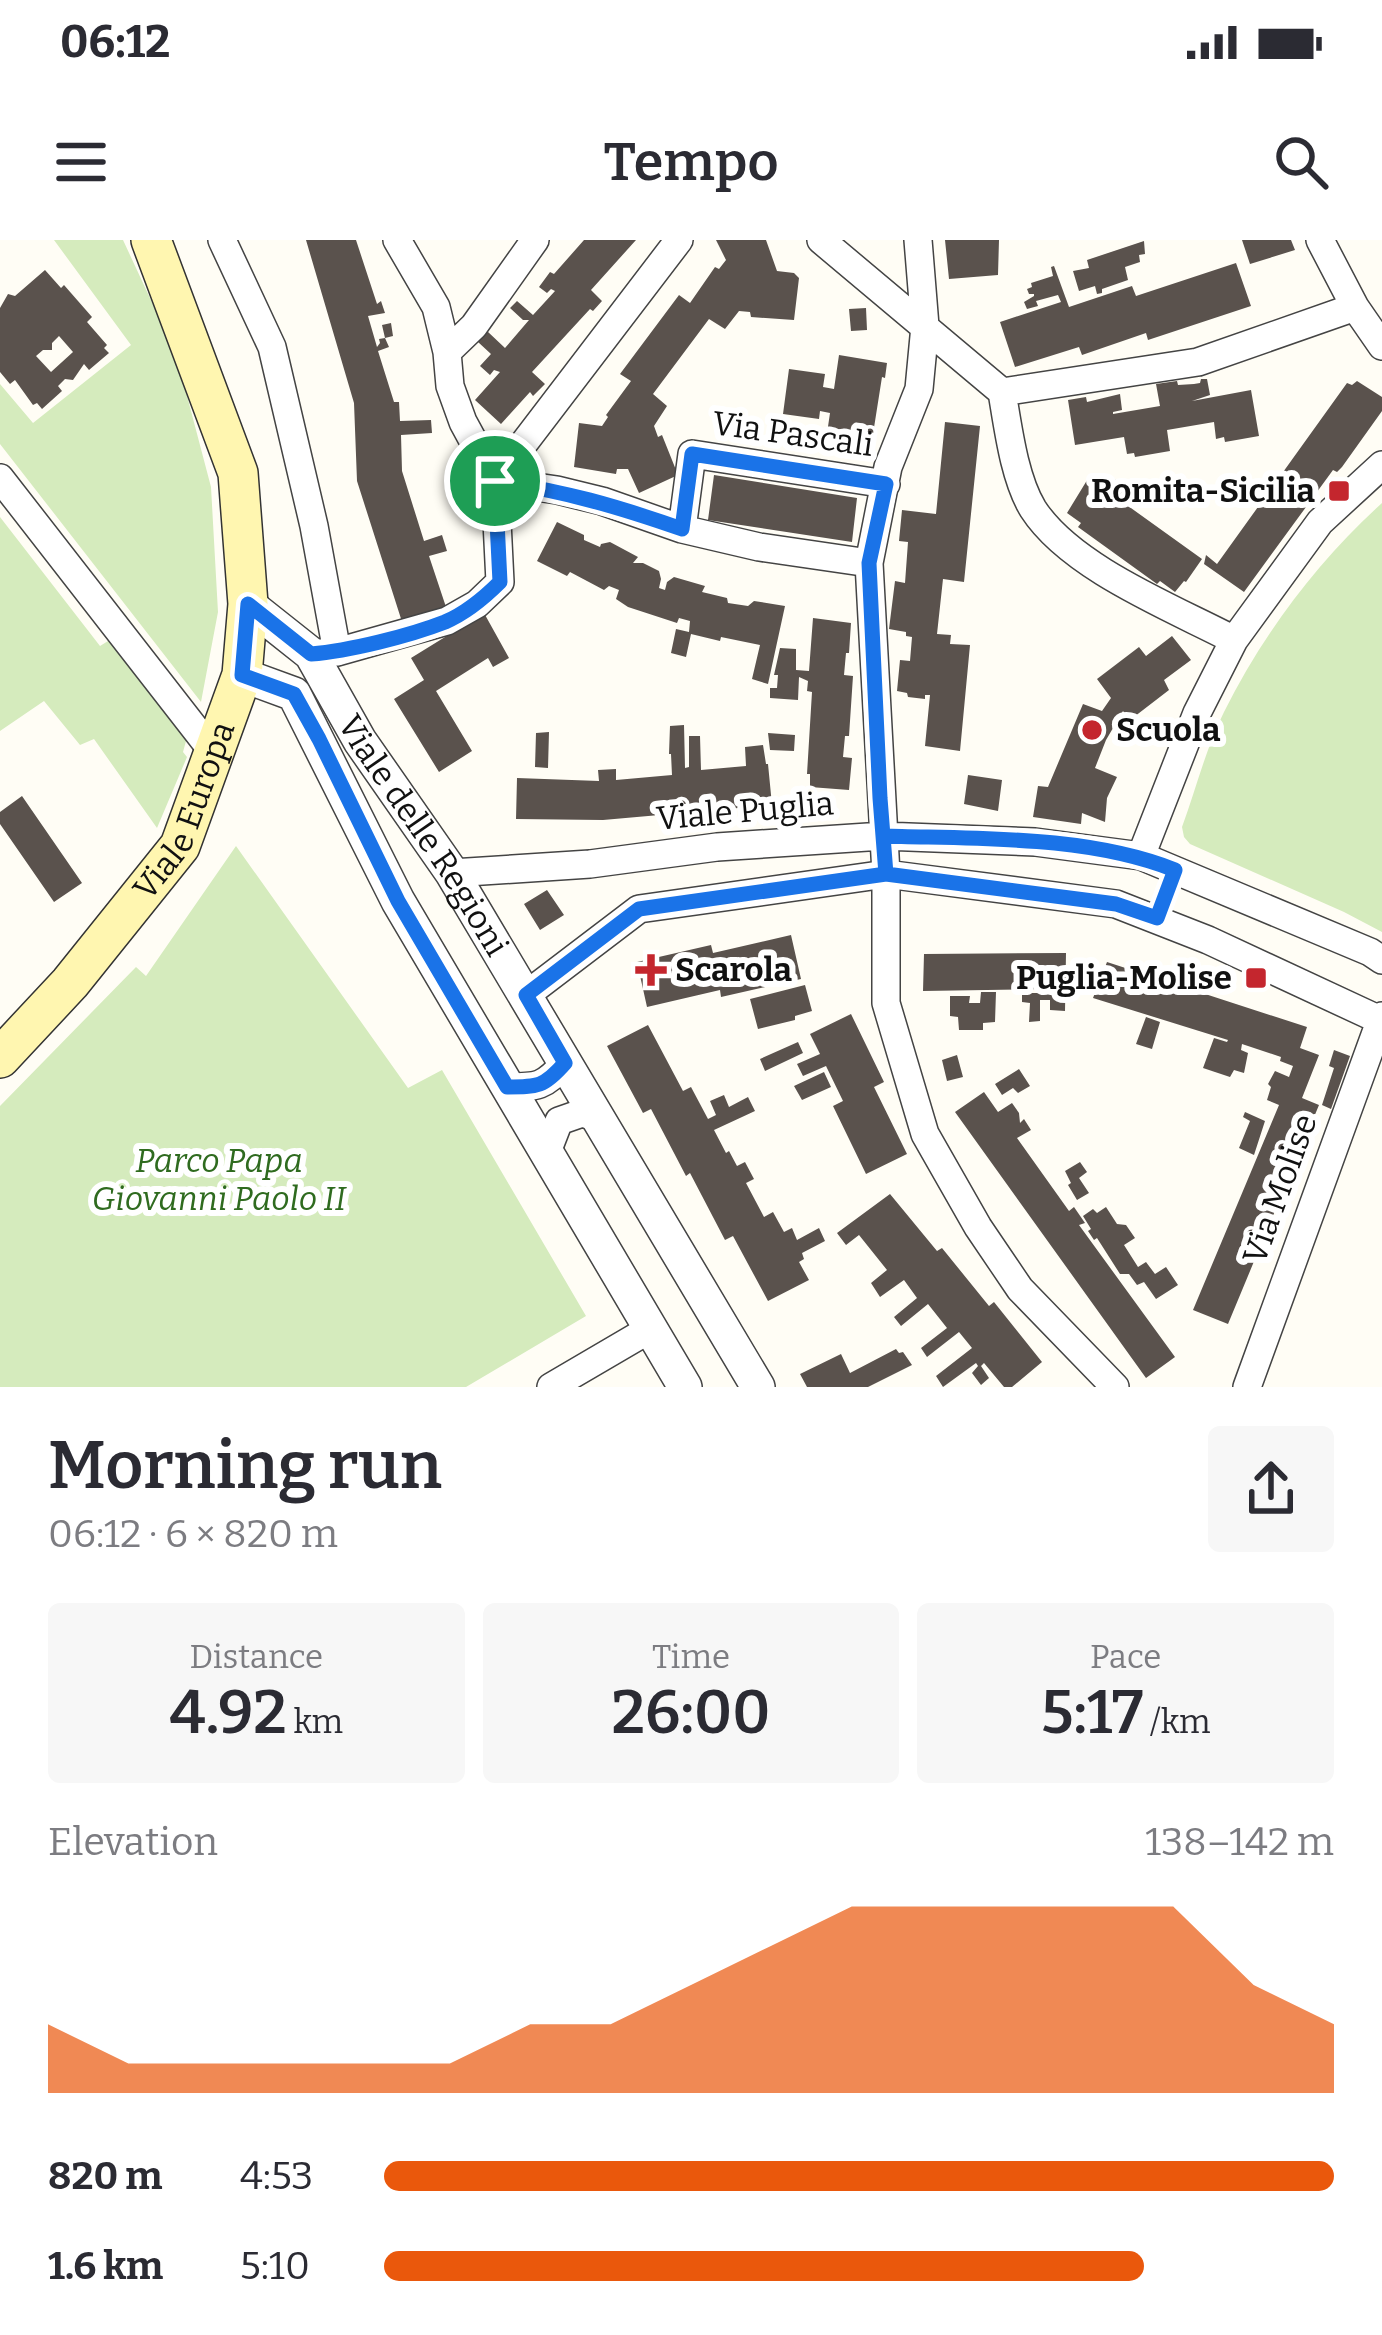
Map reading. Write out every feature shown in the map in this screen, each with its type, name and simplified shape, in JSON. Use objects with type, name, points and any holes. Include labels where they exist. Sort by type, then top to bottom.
[{"type":"main road","name":"Viale Europa","points":[[0,1058],[70,983],[180,847],[242,675],[248,604],[238,473],[152,240]]},
{"type":"street","name":"Viale delle Regioni","points":[[222,240],[272,347],[314,526],[324,653],[360,741],[452,873],[758,1387]]},
{"type":"street","points":[[324,653],[447,621],[477,604],[500,582],[495,481],[463,422],[450,386],[436,307],[397,240]]},
{"type":"street","points":[[447,352],[474,326],[536,240]]},
{"type":"street","points":[[495,481],[679,240]]},
{"type":"street","points":[[821,240],[1002,392],[1012,453],[1033,508],[1066,545],[1114,578],[1234,640]]},
{"type":"street","points":[[918,240],[925,326],[919,389],[888,467],[869,563],[886,874],[886,1003],[925,1134],[978,1227],[1020,1289],[1115,1387]]},
{"type":"street","points":[[1320,240],[1355,307],[1382,346]]},
{"type":"street","points":[[1002,392],[1198,362],[1355,307]]},
{"type":"street","name":"Via Pascali","points":[[682,529],[692,454],[886,484]]},
{"type":"street","points":[[1116,904],[1133,855],[1234,640],[1320,522],[1382,465]]},
{"type":"street","points":[[0,478],[214,753]]},
{"type":"street","points":[[495,481],[602,501],[682,529],[759,547],[869,563]]},
{"type":"street","name":"Viale delle Regioni","points":[[248,604],[324,653]]},
{"type":"street","name":"Viale delle Regioni","points":[[242,675],[294,694],[398,901],[685,1387]]},
{"type":"street","name":"Viale Puglia","points":[[452,873],[883,836],[1035,842],[1133,855],[1382,960]]},
{"type":"street","points":[[632,859],[639,909]]},
{"type":"street","points":[[1157,918],[1175,870]]},
{"type":"street","points":[[526,995],[639,909],[886,874],[1116,904],[1381,1019]]},
{"type":"street","name":"Via Molise","points":[[1247,1387],[1381,1019]]},
{"type":"street","points":[[507,1087],[539,1087],[565,1063]]},
{"type":"street","points":[[547,1152],[559,1121],[583,1113],[601,1119]]},
{"type":"street","points":[[554,1386],[650,1330]]},
{"type":"green space","points":[[54,240],[123,240],[176,354],[211,487],[218,612],[201,702],[0,444],[0,384],[33,423],[131,345]]},
{"type":"green space","points":[[1382,503],[1382,932],[1190,844],[1182,827],[1218,726],[1256,655],[1314,574]]},
{"type":"green space","points":[[0,517],[100,646],[121,633],[191,723],[183,752],[187,757],[157,828],[94,739],[80,745],[44,701],[0,731]]},
{"type":"green space","name":"Parco Papa Giovanni Paolo II","points":[[236,846],[408,1088],[442,1070],[586,1316],[466,1387],[0,1387],[0,1106],[136,967],[146,976]]},
{"type":"building","points":[[306,240],[356,240],[377,304],[381,301],[385,313],[368,316],[377,347],[379,339],[385,338],[389,347],[378,351],[394,402],[399,402],[400,421],[431,420],[432,433],[401,435],[402,471],[424,541],[442,535],[447,551],[429,556],[447,610],[403,625],[357,481],[354,403]]},
{"type":"building","points":[[584,240],[636,240],[591,290],[602,301],[532,372],[545,384],[533,396],[530,392],[501,424],[475,400],[500,372],[494,370],[490,375],[480,366],[491,354],[478,342],[487,331],[505,348],[529,320],[510,308],[517,301],[533,315],[555,291],[547,293],[539,287]]},
{"type":"building","points":[[716,240],[766,240],[777,271],[799,278],[794,320],[751,317],[750,312],[739,311],[725,329],[709,319],[653,394],[667,406],[654,426],[678,475],[639,493],[628,469],[617,469],[616,474],[574,467],[579,423],[602,426],[631,381],[620,374],[679,295],[690,303],[715,267],[719,269],[726,260]]},
{"type":"building","points":[[945,240],[999,240],[998,275],[949,279]]},
{"type":"building","points":[[1242,240],[1291,240],[1295,250],[1250,264]]},
{"type":"building","points":[[1144,241],[1140,262],[1125,267],[1128,280],[1102,293],[1097,294],[1095,286],[1079,291],[1073,271],[1089,268],[1087,260]]},
{"type":"building","points":[[1236,263],[1251,306],[1148,340],[1146,333],[1082,355],[1079,347],[1015,367],[1000,322],[1061,302],[1058,295],[1027,309],[1024,302],[1034,296],[1027,289],[1031,283],[1053,276],[1051,267],[1069,307],[1132,286],[1136,296]]},
{"type":"building","points":[[45,270],[92,317],[87,322],[109,353],[89,370],[84,364],[73,380],[65,379],[58,386],[62,391],[42,409],[33,405],[15,380],[10,384],[0,372],[0,308],[8,294],[15,296]],"holes":[[[59,336],[73,352],[51,372],[36,356],[52,350]]]},
{"type":"building","points":[[866,308],[867,330],[851,331],[849,309]]},
{"type":"building","points":[[391,323],[393,336],[385,338],[382,325]]},
{"type":"building","points":[[839,355],[887,363],[873,454],[825,447],[830,413],[820,411],[819,419],[783,414],[789,369],[825,374],[823,387],[834,389]]},
{"type":"building","points":[[1207,379],[1210,395],[1192,401],[1251,390],[1259,436],[1225,442],[1224,437],[1216,439],[1214,422],[1167,430],[1170,451],[1135,457],[1127,454],[1124,437],[1075,445],[1068,400],[1086,397],[1087,402],[1120,394],[1122,410],[1113,414],[1160,406],[1156,384],[1194,384]]},
{"type":"building","points":[[1357,381],[1382,397],[1382,411],[1244,592],[1204,564],[1206,555],[1217,564],[1347,383]]},
{"type":"building","points":[[945,422],[980,426],[964,582],[943,579],[937,634],[951,635],[950,644],[970,645],[960,751],[925,746],[930,695],[908,697],[897,691],[900,660],[910,661],[912,637],[889,629],[895,581],[905,583],[908,542],[899,541],[902,510],[936,514]]},
{"type":"building","points":[[714,475],[857,498],[852,542],[708,520]]},
{"type":"building","points":[[1089,477],[1105,489],[1113,478],[1126,487],[1117,498],[1202,559],[1175,592],[1078,527],[1081,523],[1067,513]]},
{"type":"building","points":[[557,522],[600,547],[610,542],[638,557],[633,563],[659,571],[659,588],[665,590],[674,577],[705,586],[702,592],[727,598],[728,603],[785,606],[768,684],[752,679],[760,645],[691,634],[686,657],[671,653],[676,629],[689,632],[690,621],[679,618],[677,623],[628,607],[616,599],[619,590],[609,586],[604,590],[537,561]]},
{"type":"building","points":[[484,613],[509,658],[493,667],[488,658],[436,691],[472,751],[439,772],[394,699],[424,680],[411,658]]},
{"type":"building","points":[[813,618],[851,623],[844,675],[853,676],[843,757],[852,758],[849,790],[810,787],[812,692],[807,691],[808,681],[799,677],[798,700],[770,698],[770,688],[777,688],[778,675],[774,675],[780,648],[796,649],[796,670],[809,671]]},
{"type":"building","name":"Scuola","points":[[1172,636],[1191,660],[1164,680],[1169,690],[1130,720],[1123,711],[1095,768],[1117,777],[1107,798],[1105,822],[1082,813],[1081,824],[1033,817],[1038,786],[1048,787],[1083,704],[1102,711],[1111,698],[1097,679],[1139,647],[1146,656]]},
{"type":"building","points":[[684,725],[685,768],[689,767],[689,736],[700,736],[701,770],[746,766],[745,747],[763,745],[772,805],[603,820],[516,819],[517,778],[599,781],[598,770],[616,769],[616,780],[672,775],[670,726]]},
{"type":"building","points":[[549,732],[548,768],[535,767],[536,733]]},
{"type":"building","points":[[768,733],[795,735],[794,751],[770,750]]},
{"type":"building","points":[[968,775],[1002,780],[998,811],[964,804]]},
{"type":"building","points":[[22,796],[82,883],[54,902],[0,824],[0,812]]},
{"type":"building","points":[[547,890],[564,915],[540,930],[524,904]]},
{"type":"building","points":[[791,935],[801,979],[721,997],[720,990],[647,1007],[637,962],[711,945],[713,953]]},
{"type":"building","points":[[1066,953],[1065,1011],[1050,1010],[1050,1000],[1040,1000],[1040,1021],[1029,1022],[1030,1003],[1022,1002],[1022,993],[1049,993],[1049,989],[923,991],[924,954]]},
{"type":"building","points":[[1107,962],[1307,1027],[1300,1048],[1319,1055],[1302,1098],[1319,1105],[1228,1324],[1193,1310],[1279,1105],[1267,1100],[1268,1084],[1275,1071],[1289,1077],[1293,1066],[1242,1044],[1241,1050],[1248,1053],[1244,1073],[1234,1070],[1230,1077],[1203,1068],[1214,1038],[1228,1040],[1093,998]]},
{"type":"building","points":[[805,985],[812,1011],[758,1029],[750,999]]},
{"type":"building","points":[[981,992],[996,992],[995,1022],[983,1023],[983,1030],[959,1030],[958,1017],[950,1016],[950,996],[970,996],[969,1003],[980,1003]]},
{"type":"building","points":[[851,1014],[884,1082],[874,1087],[907,1154],[866,1174],[833,1106],[843,1101],[826,1066],[803,1076],[797,1064],[820,1054],[810,1034]]},
{"type":"building","points":[[1146,1017],[1160,1022],[1152,1049],[1136,1044]]},
{"type":"building","points":[[648,1025],[683,1091],[691,1087],[708,1119],[716,1115],[710,1101],[724,1095],[729,1107],[748,1097],[755,1111],[714,1130],[737,1166],[745,1162],[754,1179],[746,1183],[764,1217],[773,1212],[784,1232],[792,1228],[797,1240],[819,1228],[825,1241],[802,1253],[804,1259],[799,1262],[809,1280],[768,1301],[733,1236],[725,1240],[690,1173],[686,1176],[651,1109],[643,1113],[607,1046]]},
{"type":"building","points":[[798,1042],[803,1053],[765,1071],[760,1059]]},
{"type":"building","points":[[1334,1050],[1350,1056],[1331,1109],[1322,1105],[1334,1068],[1329,1066]]},
{"type":"building","points":[[957,1055],[963,1077],[947,1081],[942,1060]]},
{"type":"building","points":[[1019,1069],[1030,1086],[1002,1095],[995,1084]]},
{"type":"building","points":[[824,1072],[831,1087],[802,1100],[794,1086]]},
{"type":"building","points":[[984,1092],[998,1112],[1012,1103],[1020,1123],[1024,1119],[1031,1130],[1017,1138],[1069,1211],[1074,1207],[1085,1223],[1079,1225],[1175,1357],[1146,1378],[955,1112]]},
{"type":"building","points":[[1245,1112],[1265,1121],[1254,1155],[1239,1148],[1250,1121],[1243,1117]]},
{"type":"building","points":[[1080,1162],[1087,1172],[1079,1178],[1089,1193],[1077,1200],[1065,1171]]},
{"type":"building","points":[[890,1194],[989,1306],[994,1302],[1042,1362],[1012,1387],[1004,1387],[984,1363],[981,1366],[989,1378],[981,1385],[972,1373],[976,1363],[943,1387],[936,1376],[972,1348],[959,1332],[927,1357],[921,1348],[947,1328],[928,1304],[901,1326],[894,1317],[917,1298],[904,1280],[880,1297],[871,1283],[887,1270],[859,1235],[846,1245],[837,1233]]},
{"type":"building","points":[[1106,1207],[1135,1238],[1124,1245],[1138,1267],[1146,1262],[1155,1274],[1166,1267],[1178,1285],[1156,1299],[1144,1282],[1137,1285],[1129,1274],[1120,1274],[1088,1231],[1083,1216]]},
{"type":"building","points":[[896,1349],[912,1365],[868,1387],[807,1387],[800,1374],[841,1354],[850,1373]]},
{"type":"place","name":"Romita-Sicilia","points":[[1339,491]]},
{"type":"place","name":"Scuola","points":[[1092,730]]},
{"type":"place","name":"Scarola","points":[[651,970]]},
{"type":"place","name":"Puglia-Molise","points":[[1256,978]]},
{"type":"route","points":[[495,481],[500,582],[477,604],[447,621],[337,652],[311,654],[248,604],[242,675],[294,694],[398,901],[507,1087],[539,1087],[565,1063],[526,995],[639,909],[886,874],[883,836],[1035,842],[1141,856],[1175,870],[1157,918],[1116,904],[886,874],[883,836],[880,798],[869,563],[886,484],[692,454],[682,529],[602,501],[495,481]]}]
